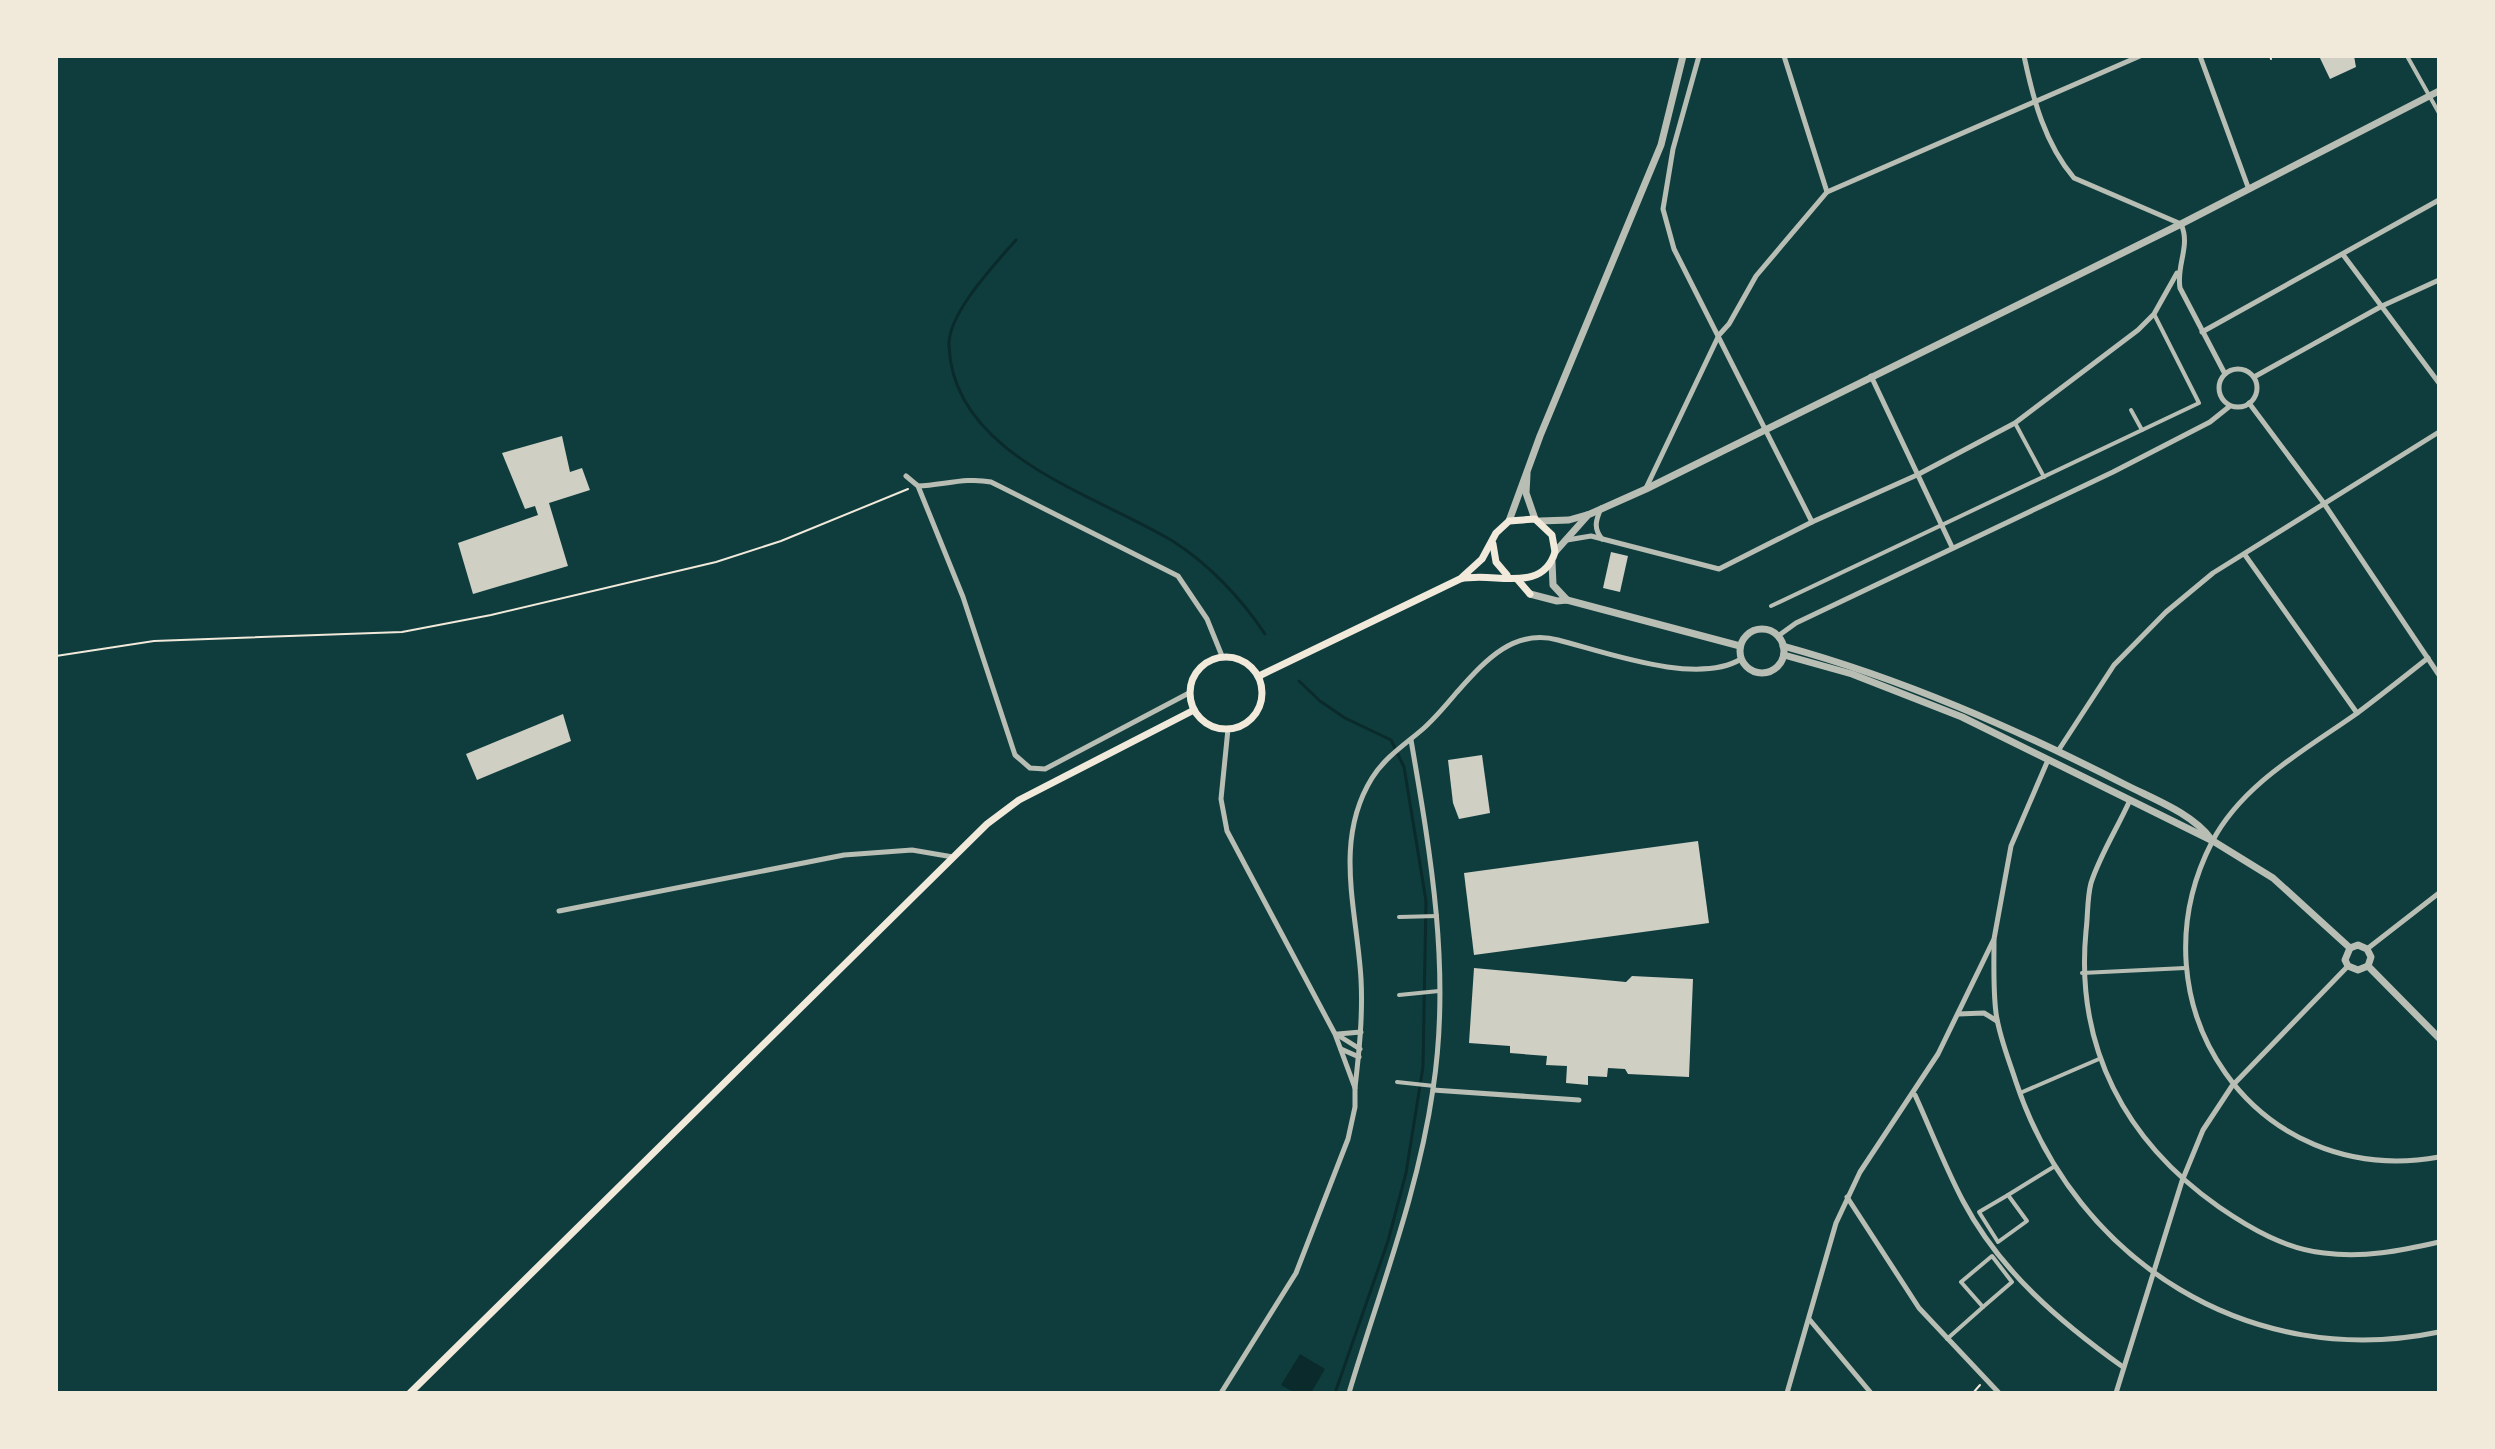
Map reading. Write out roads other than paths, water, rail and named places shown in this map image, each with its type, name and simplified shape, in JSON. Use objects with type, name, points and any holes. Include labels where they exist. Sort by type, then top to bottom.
[{"type":"main road","points":[[1259,676],[1460,579],[1481,574],[1513,577],[1541,575],[1552,562],[1555,552],[1552,535],[1538,520],[1509,521],[1460,579]]},
{"type":"main road","points":[[1493,542],[1496,562],[1530,594]]},
{"type":"main road","points":[[1222,656],[1237,658],[1251,665],[1259,676],[1263,693],[1254,716],[1242,726],[1228,729],[1203,721],[1194,710],[1189,693],[1198,669],[1222,656]]},
{"type":"main road","points":[[410,1393],[987,824],[1019,800],[1194,710]]},
{"type":"street","points":[[1509,521],[1528,466],[1661,145],[1683,56]]},
{"type":"street","points":[[1699,56],[1673,149],[1663,209],[1674,249],[1812,522]]},
{"type":"street","points":[[1784,56],[1827,192]]},
{"type":"street","points":[[1566,540],[1581,535],[1603,539],[1719,569],[1812,522],[1917,475],[2015,423],[2138,330],[2154,314],[2177,273],[2187,237],[2181,224],[2074,178],[2064,167],[2034,104],[2024,56]]},
{"type":"street","points":[[1646,489],[1719,335],[1756,276],[1827,192],[2140,56]]},
{"type":"street","points":[[2200,56],[2248,187]]},
{"type":"street","points":[[2407,56],[2439,113]]},
{"type":"street","points":[[1528,466],[1526,493],[1538,520],[1561,521],[1590,514],[2181,224],[2439,91]]},
{"type":"street","points":[[2202,332],[2344,256],[2439,200]]},
{"type":"street","points":[[2344,256],[2439,383]]},
{"type":"street","points":[[2177,273],[2180,288],[2225,374],[2219,393],[2230,406]]},
{"type":"street","points":[[2254,377],[2382,306],[2439,280]]},
{"type":"street","points":[[1771,606],[2199,403],[2154,314]]},
{"type":"street","points":[[2225,374],[2236,369],[2254,377]]},
{"type":"street","points":[[1871,376],[1952,547]]},
{"type":"street","points":[[2249,403],[2257,388],[2254,377]]},
{"type":"street","points":[[1778,636],[1796,623],[2113,472],[2210,422],[2230,406],[2249,403]]},
{"type":"street","points":[[2249,403],[2323,502],[2439,675]]},
{"type":"street","points":[[2131,410],[2142,430]]},
{"type":"street","points":[[2015,423],[2044,477]]},
{"type":"street","points":[[2058,751],[2114,665],[2166,612],[2213,573],[2439,432]]},
{"type":"street","points":[[906,476],[918,486],[963,597],[1015,755],[1030,768],[1045,769],[1189,693]]},
{"type":"street","points":[[918,486],[948,485],[970,479],[991,482],[1178,576],[1207,619],[1222,656]]},
{"type":"street","points":[[1601,508],[1596,520],[1596,532],[1603,539]]},
{"type":"street","points":[[1555,552],[1590,514]]},
{"type":"street","points":[[2245,555],[2357,713]]},
{"type":"street","points":[[1552,562],[1553,585],[1567,600]]},
{"type":"street","points":[[1530,594],[1557,601],[1567,600],[1740,646]]},
{"type":"street","points":[[1760,629],[1778,636],[1784,650],[1777,668],[1764,674],[1750,671],[1741,659],[1740,646],[1747,634],[1760,629]]},
{"type":"street","points":[[1221,1393],[1296,1273],[1348,1139],[1361,1032],[1361,979],[1349,838],[1358,807],[1372,777],[1496,651],[1524,639],[1545,636],[1647,662],[1695,670],[1729,667],[1741,659]]},
{"type":"street","points":[[1784,650],[1851,666],[1964,707],[2058,751],[2201,826],[2213,841]]},
{"type":"street","points":[[1784,650],[1962,717],[2213,841],[2273,878],[2350,948]]},
{"type":"street","points":[[2428,658],[2250,792],[2213,841],[2196,884],[2185,968],[2189,996],[2199,1025],[2232,1086],[2293,1134],[2323,1147],[2394,1162],[2439,1157]]},
{"type":"street","points":[[1228,729],[1221,799],[1227,831],[1335,1034],[1355,1088]]},
{"type":"street","points":[[1349,1393],[1401,1238],[1433,1088],[1439,991],[1439,916],[1411,739]]},
{"type":"street","points":[[2048,760],[2011,846],[1994,939],[1998,1021],[2033,1128],[2055,1166],[2086,1208],[2154,1274],[2219,1312],[2285,1333],[2333,1341],[2364,1341],[2439,1332]]},
{"type":"street","points":[[2130,800],[2091,884],[2082,973],[2099,1059],[2144,1139],[2182,1181],[2270,1238],[2323,1253],[2390,1253],[2439,1242]]},
{"type":"street","points":[[559,911],[844,855],[912,850],[953,857]]},
{"type":"street","points":[[2367,949],[2439,893]]},
{"type":"street","points":[[1399,917],[1439,916]]},
{"type":"street","points":[[1787,1393],[1847,1197],[1875,1148],[1914,1094],[1994,939]]},
{"type":"street","points":[[2360,945],[2367,949],[2371,957],[2368,966],[2358,970],[2348,966],[2345,960],[2350,948],[2360,945]]},
{"type":"street","points":[[2116,1393],[2182,1181],[2203,1130],[2232,1086],[2348,966]]},
{"type":"street","points":[[2368,966],[2439,1038]]},
{"type":"street","points":[[2082,973],[2185,968]]},
{"type":"street","points":[[1399,995],[1439,991]]},
{"type":"street","points":[[1957,1014],[1984,1013],[1998,1021]]},
{"type":"street","points":[[1335,1034],[1361,1032]]},
{"type":"street","points":[[1335,1034],[1360,1049]]},
{"type":"street","points":[[1340,1048],[1359,1057]]},
{"type":"street","points":[[2020,1093],[2099,1059]]},
{"type":"street","points":[[1397,1082],[1433,1088],[1579,1100]]},
{"type":"street","points":[[1914,1094],[1964,1203],[1997,1252],[2046,1307],[2123,1367]]},
{"type":"street","points":[[2008,1195],[2027,1221],[1998,1242],[1979,1212],[2055,1166]]},
{"type":"street","points":[[1847,1197],[1919,1308],[1999,1393]]},
{"type":"street","points":[[1947,1339],[2012,1282],[1992,1256],[1961,1282],[1983,1307]]},
{"type":"street","points":[[1809,1319],[1871,1393]]},
{"type":"water","points":[[1300,1354],[1325,1369],[1311,1393],[1295,1393],[1281,1385]]},
{"type":"waterway","points":[[1016,240],[964,304],[950,333],[949,346],[957,384],[975,416],[1001,443],[1033,467],[1185,549],[1223,582],[1265,634]]},
{"type":"waterway","points":[[1299,681],[1320,701],[1345,718],[1391,740],[1404,767],[1426,901],[1423,1067],[1406,1173],[1388,1241],[1335,1393]]}]
